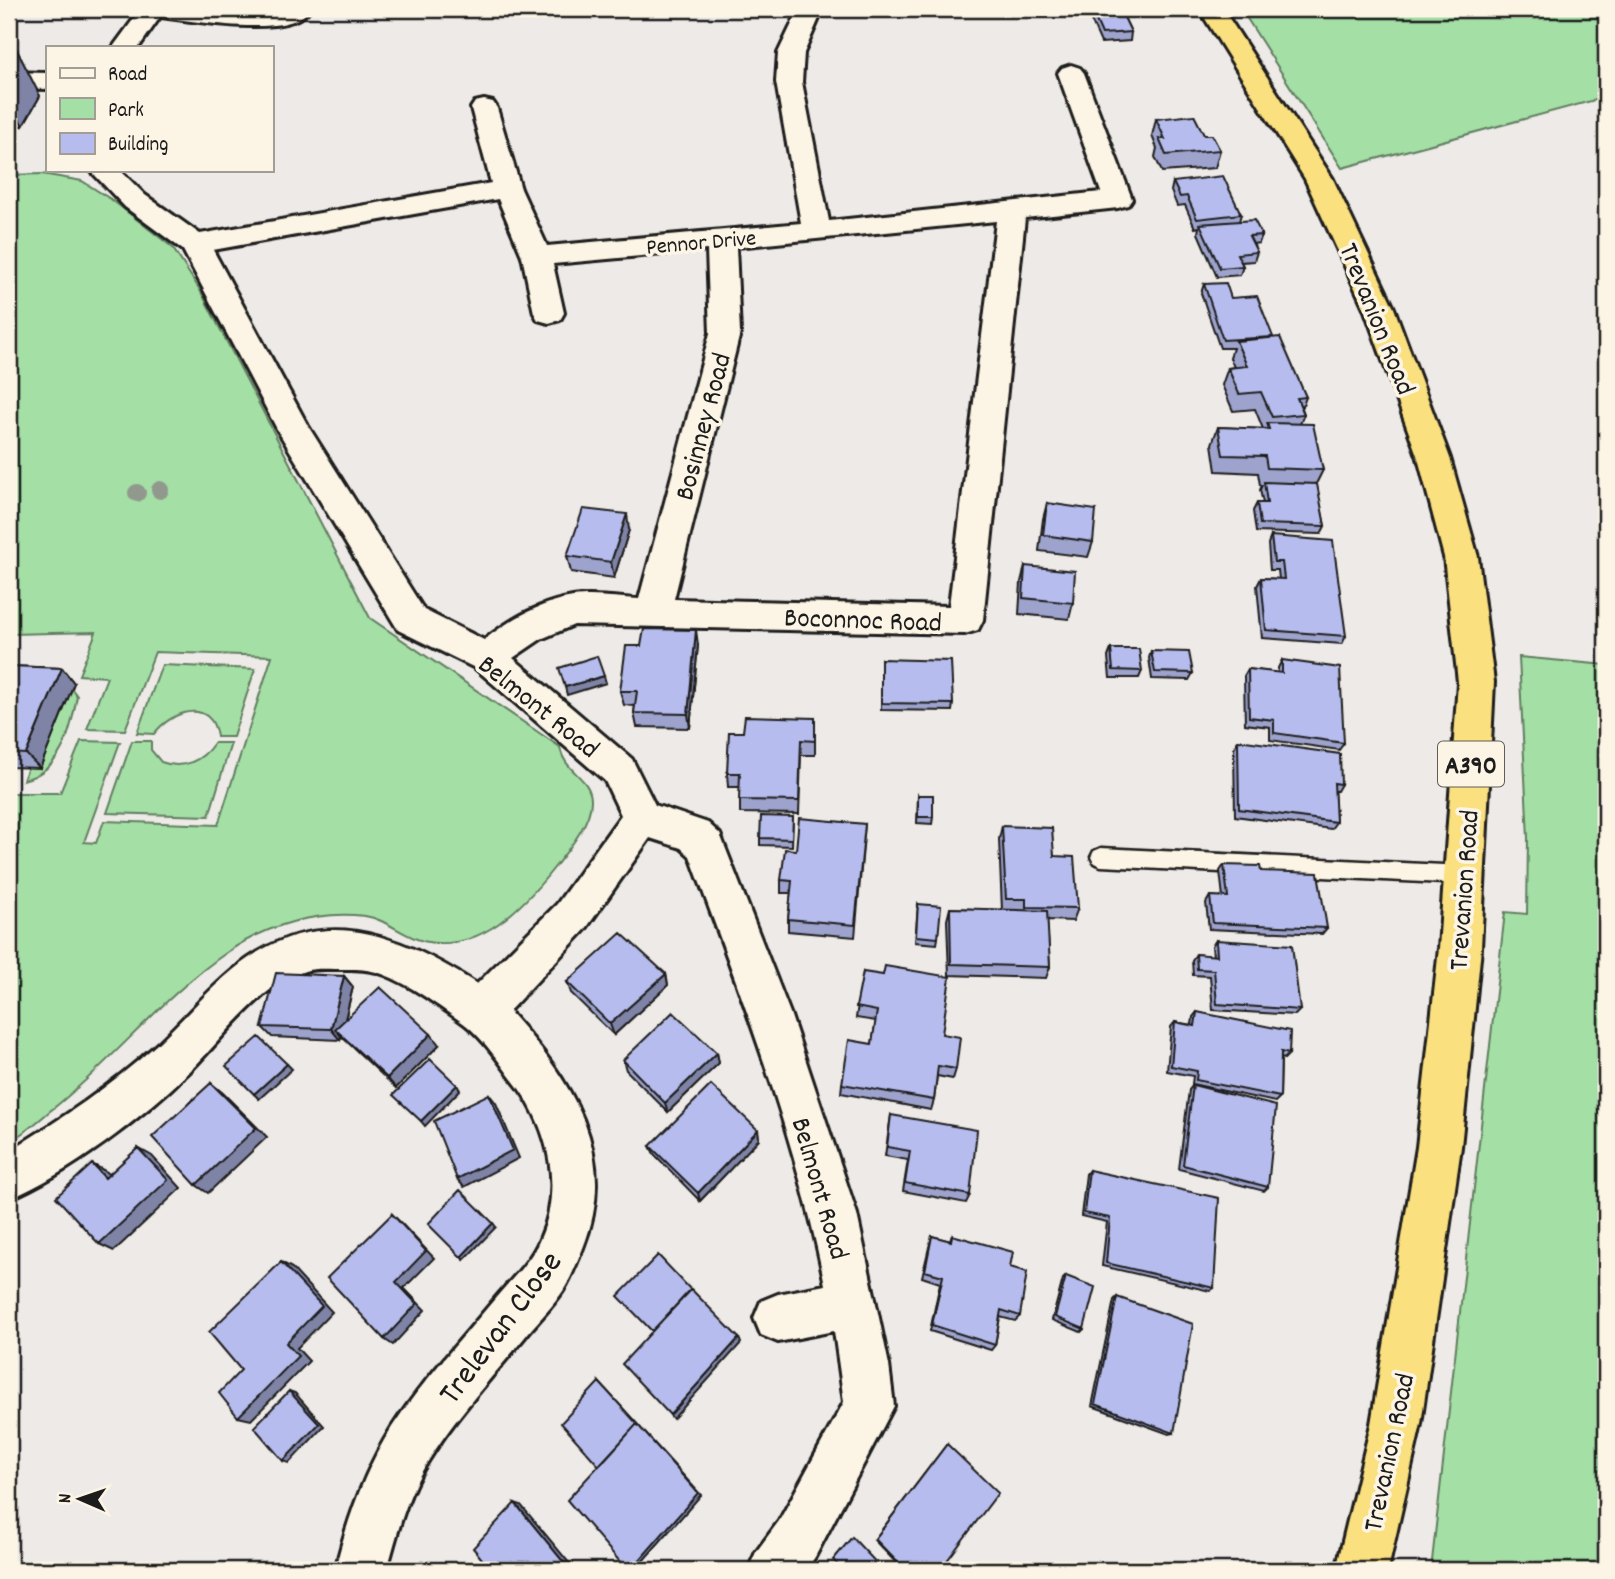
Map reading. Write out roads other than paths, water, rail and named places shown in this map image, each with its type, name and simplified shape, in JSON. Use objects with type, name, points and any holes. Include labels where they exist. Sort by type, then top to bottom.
[{"type":"highway","name":"Trevanion Road","points":[[1212,9],[1319,179],[1379,307],[1434,458],[1461,557],[1476,682],[1460,948],[1439,1147],[1396,1424],[1362,1570]]},
{"type":"street","points":[[127,46],[154,9],[266,19],[285,16],[298,9]]},
{"type":"street","points":[[811,9],[791,53],[789,82],[817,231]]},
{"type":"street","name":"Pennor Drive","points":[[537,256],[817,231],[1118,199],[1071,73]]},
{"type":"street","points":[[9,80],[46,80]]},
{"type":"street","points":[[484,108],[507,189],[537,256],[549,313]]},
{"type":"street","name":"Belmont Road","points":[[106,172],[135,201],[195,244],[294,431],[411,620],[488,658],[619,770],[642,817],[694,835],[706,846],[769,1013],[830,1202],[865,1365],[869,1406],[797,1539],[774,1570]]},
{"type":"street","points":[[195,244],[507,189]]},
{"type":"street","name":"Boconnoc Road","points":[[488,658],[508,639],[553,616],[574,611],[965,621],[1012,209]]},
{"type":"street","name":"Bosinney Road","points":[[653,612],[725,333],[721,238]]},
{"type":"street","points":[[481,1010],[571,917],[642,817]]},
{"type":"street","name":"Trelevan Close","points":[[9,1176],[44,1155],[135,1090],[171,1060],[230,1001],[265,973],[306,951],[360,951],[381,954],[418,971],[481,1010],[529,1066],[561,1120],[572,1154],[574,1193],[565,1234],[547,1272],[411,1443],[392,1475],[361,1570]]},
{"type":"street","points":[[778,1318],[852,1303]]},
{"type":"lane","points":[[1101,857],[1464,875]]}]
